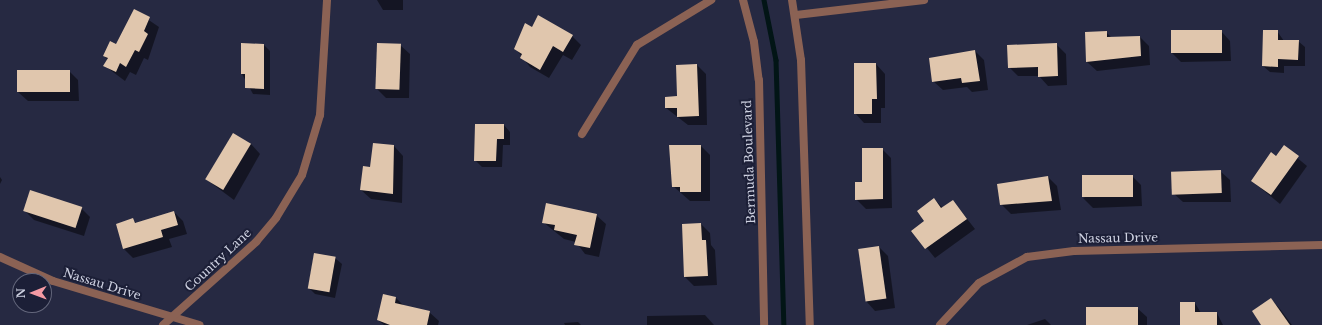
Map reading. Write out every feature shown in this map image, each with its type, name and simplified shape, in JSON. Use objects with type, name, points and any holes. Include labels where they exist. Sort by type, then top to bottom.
[{"type":"street","name":"Country Lane","points":[[163,325],[256,242],[276,218],[302,175],[320,115],[327,0]]},
{"type":"street","points":[[582,134],[637,45],[711,0]]},
{"type":"street","name":"Bermuda Boulevard","points":[[743,0],[754,42],[758,80],[764,325]]},
{"type":"street","points":[[792,0],[796,15],[801,60],[810,325]]},
{"type":"street","points":[[796,15],[924,0]]},
{"type":"street","name":"Nassau Drive","points":[[940,325],[979,283],[1000,269],[1034,256],[1074,251],[1322,245]]},
{"type":"street","name":"Nassau Drive","points":[[0,257],[53,281],[200,325]]},
{"type":"building","points":[[134,9],[150,17],[144,31],[148,34],[139,52],[135,50],[126,67],[120,63],[116,72],[103,66],[108,58],[103,56],[110,41],[116,44]]},
{"type":"building","points":[[538,15],[573,35],[563,52],[553,46],[540,70],[520,58],[522,54],[514,49],[525,23],[532,27]]},
{"type":"building","points":[[1171,30],[1222,30],[1222,53],[1171,53]]},
{"type":"building","points":[[1263,30],[1278,30],[1278,40],[1299,40],[1298,60],[1278,59],[1278,67],[1262,66]]},
{"type":"building","points":[[1107,31],[1107,37],[1140,36],[1141,56],[1086,62],[1085,32]]},
{"type":"building","points":[[241,43],[264,44],[264,89],[245,88],[245,74],[241,74]]},
{"type":"building","points":[[377,43],[401,44],[399,90],[375,89]]},
{"type":"building","points":[[1057,43],[1058,76],[1038,77],[1038,67],[1008,68],[1007,45]]},
{"type":"building","points":[[975,50],[980,81],[962,83],[961,78],[932,82],[929,58]]},
{"type":"building","points":[[854,63],[876,63],[877,99],[872,99],[872,114],[854,114]]},
{"type":"building","points":[[697,64],[699,116],[677,117],[677,108],[665,108],[665,97],[677,96],[676,65]]},
{"type":"building","points":[[17,70],[70,70],[70,92],[17,92]]},
{"type":"building","points":[[475,124],[504,124],[504,139],[497,139],[496,161],[474,161]]},
{"type":"building","points":[[233,133],[251,144],[223,190],[205,179]]},
{"type":"building","points":[[373,143],[394,145],[393,194],[360,190],[363,166],[370,167]]},
{"type":"building","points":[[669,145],[701,145],[701,192],[680,192],[680,187],[672,187]]},
{"type":"building","points":[[1284,145],[1299,156],[1271,195],[1251,181],[1271,152],[1276,156]]},
{"type":"building","points":[[862,148],[883,148],[883,199],[855,200],[855,182],[862,182]]},
{"type":"building","points":[[1221,170],[1222,193],[1172,195],[1171,172]]},
{"type":"building","points":[[1082,175],[1133,175],[1133,197],[1082,197]]},
{"type":"building","points":[[1048,176],[1052,201],[1000,205],[997,184]]},
{"type":"building","points":[[30,190],[82,207],[76,228],[23,211]]},
{"type":"building","points":[[934,198],[941,208],[953,200],[967,219],[925,249],[911,231],[924,221],[917,211]]},
{"type":"building","points":[[546,203],[597,214],[590,248],[574,245],[577,235],[554,230],[555,225],[542,223]]},
{"type":"building","points":[[174,211],[178,225],[161,230],[163,237],[123,249],[116,224],[133,218],[135,223]]},
{"type":"building","points":[[701,223],[702,240],[706,240],[708,276],[684,277],[682,224]]},
{"type":"building","points":[[879,246],[886,298],[866,301],[858,249]]},
{"type":"building","points":[[314,253],[336,257],[329,292],[308,288]]},
{"type":"building","points":[[383,294],[396,297],[395,303],[430,311],[427,325],[390,325],[377,320]]},
{"type":"building","points":[[1271,298],[1290,325],[1261,325],[1252,311]]},
{"type":"building","points":[[1180,302],[1195,302],[1195,312],[1217,312],[1217,325],[1180,325]]},
{"type":"building","points":[[1086,307],[1138,307],[1138,325],[1086,325]]},
{"type":"waterway","points":[[764,0],[776,60],[784,325]]}]
